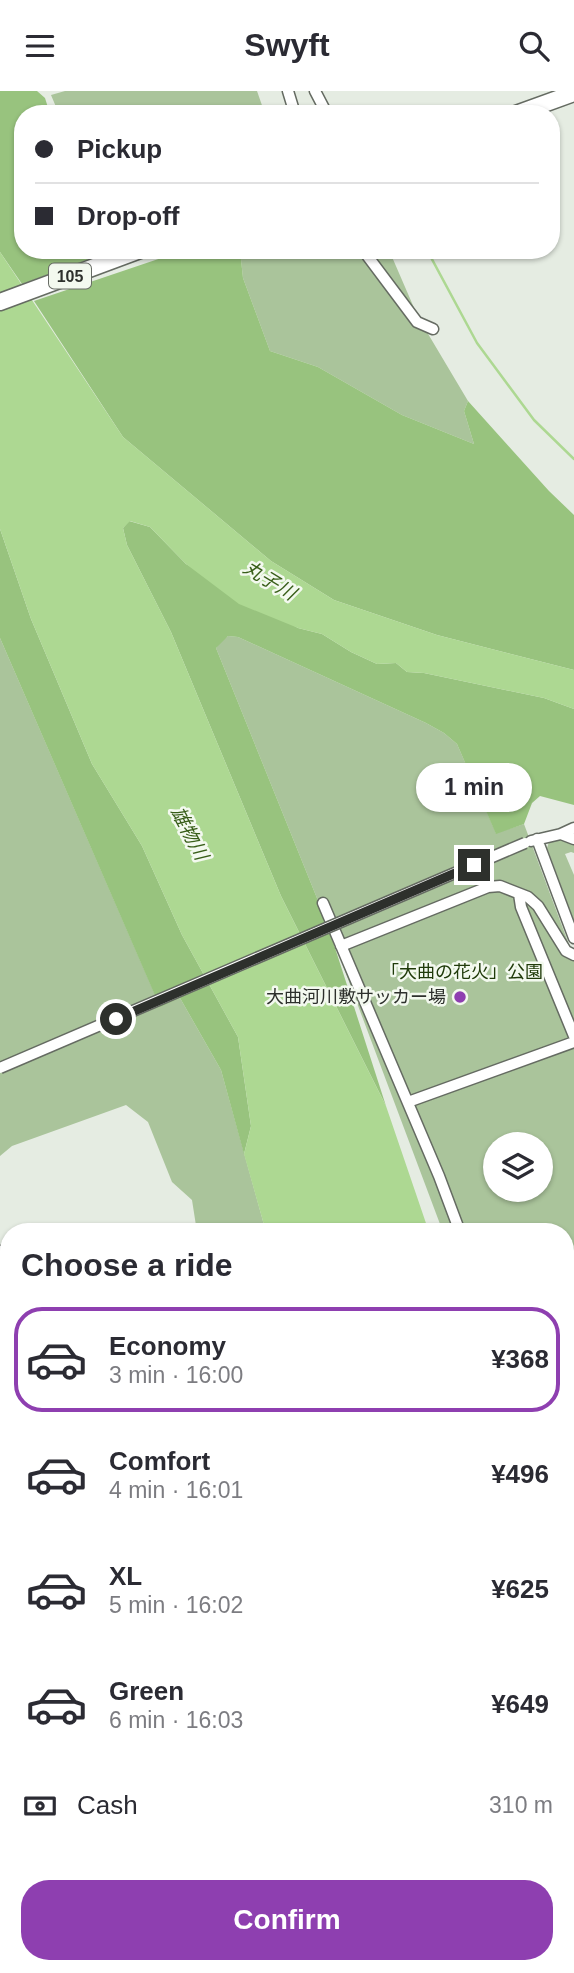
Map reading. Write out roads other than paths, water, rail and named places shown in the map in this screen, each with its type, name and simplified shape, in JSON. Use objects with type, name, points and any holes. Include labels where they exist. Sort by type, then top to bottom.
[{"type":"highway","points":[[541,105],[574,93]]},
{"type":"highway","name":"105","points":[[0,302],[116,259]]},
{"type":"street","points":[[370,259],[417,322],[433,329]]},
{"type":"street","points":[[0,1068],[525,843],[574,828]]},
{"type":"street","points":[[561,834],[574,839]]},
{"type":"street","points":[[537,839],[574,938]]},
{"type":"street","points":[[341,946],[488,887],[499,886],[538,906],[566,951],[574,955]]},
{"type":"street","points":[[519,894],[521,907],[574,1036]]},
{"type":"street","points":[[323,903],[456,1223]]},
{"type":"street","points":[[408,1103],[574,1042]]},
{"type":"water","points":[[0,252],[123,437],[271,561],[334,600],[437,635],[574,670],[574,709],[544,698],[424,673],[407,672],[396,663],[377,664],[322,634],[298,628],[239,604],[186,564],[150,527],[130,521],[123,528],[127,545],[171,632],[281,896],[386,1106],[426,1223],[263,1223],[244,1154],[251,1126],[238,1037],[182,935],[142,846],[92,764],[31,619],[0,529]]},
{"type":"waterway","points":[[432,259],[477,343],[534,420],[574,459]]},
{"type":"place","name":"大曲河川敷サッカー場","points":[[460,997]]},
{"type":"water label","name":"丸子川","points":[[270,580]]},
{"type":"water label","name":"雄物川","points":[[190,833]]},
{"type":"park label","name":"「大曲の花火」公園","points":[[462,972]]}]
